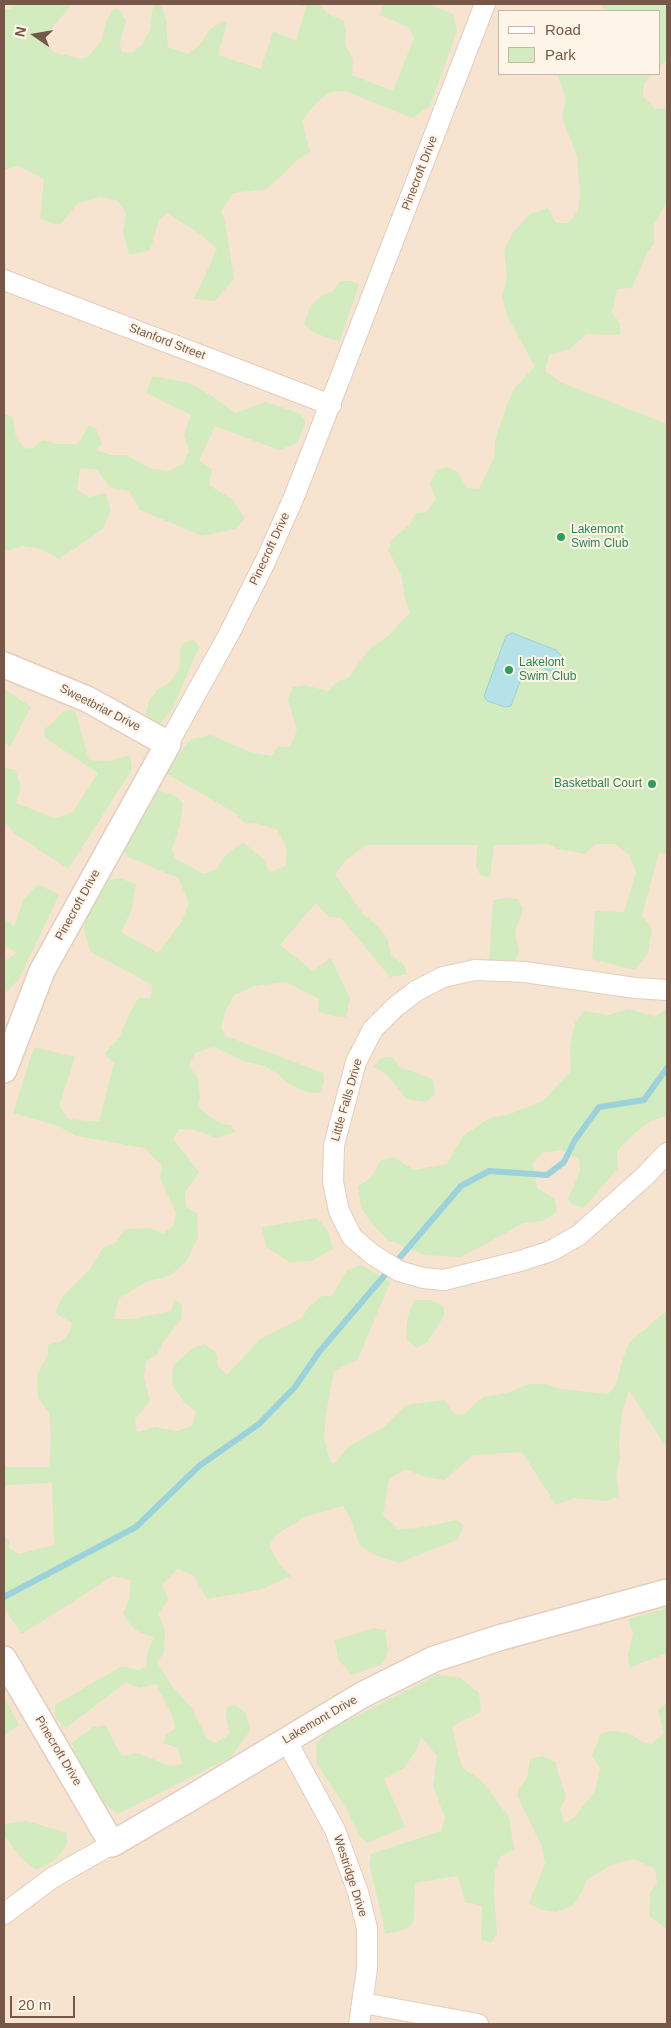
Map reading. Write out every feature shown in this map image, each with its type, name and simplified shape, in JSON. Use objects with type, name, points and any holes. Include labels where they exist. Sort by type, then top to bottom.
[{"type":"street","name":"Pinecroft Drive","points":[[4,1070],[42,971],[229,634],[266,560],[331,405],[484,4]]},
{"type":"street","name":"Stanford Street","points":[[4,280],[331,405]]},
{"type":"street","name":"Sweetbriar Drive","points":[[4,665],[87,699],[168,744]]},
{"type":"street","name":"Little Falls Drive","points":[[667,990],[635,988],[506,970],[475,970],[443,977],[416,991],[394,1008],[373,1029],[356,1062],[334,1145],[333,1182],[339,1211],[352,1236],[359,1243],[373,1255],[399,1271],[423,1278],[444,1280],[520,1261],[550,1251],[579,1236],[667,1153]]},
{"type":"street","name":"Lakemont Drive","points":[[4,1914],[52,1878],[362,1696],[434,1659],[502,1637],[667,1592]]},
{"type":"street","name":"Pinecroft Drive","points":[[4,1659],[112,1844]]},
{"type":"street","name":"Westridge Drive","points":[[286,1740],[335,1830],[358,1892],[367,1928],[367,1970],[360,2024]]},
{"type":"street","points":[[363,2003],[478,2024]]},
{"type":"shaded area","points":[[4,4],[667,4],[667,2024],[4,2024]]},
{"type":"green space","points":[[13,4],[69,4],[69,8],[44,38],[53,52],[82,59],[90,55],[102,40],[105,25],[112,10],[117,9],[126,21],[120,41],[121,52],[131,53],[142,45],[150,30],[152,4],[161,4],[166,20],[168,47],[187,54],[199,46],[210,29],[223,21],[227,23],[218,55],[261,69],[273,31],[296,41],[306,7],[297,4],[320,4],[330,15],[343,20],[346,30],[345,45],[353,59],[352,75],[393,91],[414,38],[409,28],[380,15],[383,4],[428,4],[453,14],[457,31],[430,106],[412,118],[345,91],[330,92],[314,105],[302,121],[310,152],[296,161],[267,189],[233,193],[221,211],[225,221],[234,279],[215,301],[194,299],[217,249],[202,235],[167,213],[159,220],[150,250],[129,255],[123,232],[126,214],[118,201],[101,197],[78,203],[61,224],[53,224],[40,218],[44,179],[18,166],[4,170],[4,9],[11,9]]},
{"type":"green space","points":[[600,4],[667,4],[667,59],[661,65],[661,10],[606,10]]},
{"type":"green space","points":[[557,75],[652,75],[644,83],[643,96],[655,109],[667,108],[667,201],[654,224],[654,244],[647,253],[632,288],[617,289],[612,313],[620,323],[620,335],[586,334],[570,349],[549,355],[545,371],[560,382],[667,424],[667,854],[659,853],[642,915],[652,929],[648,954],[634,970],[592,959],[595,911],[624,912],[636,872],[629,855],[615,844],[595,844],[585,854],[558,849],[549,844],[494,845],[490,877],[481,876],[476,867],[477,845],[366,845],[346,860],[335,874],[363,914],[379,927],[388,940],[391,955],[404,965],[407,974],[390,977],[341,918],[329,917],[316,903],[280,945],[313,971],[331,958],[350,999],[346,1017],[318,1012],[319,999],[286,982],[255,986],[234,995],[225,1012],[221,1028],[226,1036],[323,1073],[324,1083],[319,1093],[307,1092],[289,1084],[278,1074],[264,1066],[244,1061],[214,1047],[195,1053],[189,1066],[198,1078],[200,1098],[198,1106],[210,1117],[222,1124],[231,1125],[235,1132],[217,1138],[195,1130],[179,1129],[173,1139],[199,1172],[185,1192],[186,1207],[197,1213],[198,1237],[186,1262],[169,1276],[148,1281],[119,1298],[114,1319],[132,1319],[171,1311],[175,1300],[182,1305],[181,1319],[163,1342],[157,1355],[146,1361],[144,1377],[150,1401],[135,1419],[137,1432],[156,1427],[177,1431],[192,1426],[196,1411],[183,1401],[172,1384],[173,1365],[192,1349],[204,1344],[216,1352],[218,1366],[227,1375],[260,1339],[302,1318],[308,1307],[322,1296],[332,1296],[347,1270],[362,1265],[390,1282],[358,1359],[334,1371],[324,1437],[330,1461],[334,1464],[349,1446],[385,1426],[406,1405],[444,1400],[455,1415],[464,1414],[483,1397],[508,1393],[528,1384],[546,1384],[560,1389],[608,1394],[616,1385],[629,1343],[667,1312],[667,1448],[629,1390],[622,1413],[619,1442],[620,1458],[616,1474],[619,1496],[608,1501],[574,1498],[556,1505],[522,1452],[473,1455],[445,1480],[424,1477],[406,1469],[389,1479],[383,1515],[398,1529],[419,1528],[457,1520],[464,1526],[457,1540],[398,1563],[375,1555],[360,1546],[351,1520],[343,1506],[304,1517],[277,1534],[269,1546],[280,1565],[291,1576],[263,1589],[207,1599],[194,1576],[178,1569],[162,1585],[169,1600],[158,1613],[165,1631],[164,1653],[157,1662],[173,1687],[191,1707],[207,1739],[216,1743],[230,1734],[226,1709],[234,1704],[246,1713],[250,1731],[231,1757],[118,1814],[97,1798],[71,1743],[94,1727],[105,1725],[122,1756],[139,1753],[169,1766],[182,1764],[178,1748],[163,1743],[166,1735],[175,1728],[172,1715],[156,1684],[139,1688],[126,1682],[66,1728],[55,1718],[55,1705],[122,1666],[139,1670],[146,1667],[148,1650],[154,1638],[137,1631],[128,1622],[123,1613],[129,1600],[131,1580],[113,1576],[22,1634],[4,1608],[4,1538],[9,1540],[9,1548],[19,1554],[54,1545],[52,1483],[4,1485],[4,1467],[49,1467],[51,1436],[49,1413],[38,1398],[37,1374],[48,1355],[48,1345],[61,1341],[69,1333],[72,1323],[55,1313],[63,1296],[89,1270],[103,1248],[115,1243],[125,1229],[151,1228],[163,1234],[174,1225],[176,1212],[160,1179],[162,1166],[145,1148],[76,1136],[58,1126],[13,1113],[34,1047],[75,1057],[59,1106],[69,1119],[99,1122],[114,1063],[104,1054],[119,1038],[138,998],[151,998],[152,985],[90,951],[84,929],[88,905],[103,881],[119,878],[136,884],[132,909],[121,932],[158,953],[182,921],[189,903],[178,878],[128,857],[120,846],[154,789],[174,795],[183,803],[180,825],[172,849],[175,858],[203,874],[216,870],[226,855],[244,843],[263,859],[270,872],[285,866],[287,849],[277,830],[256,823],[245,824],[235,813],[164,772],[191,739],[211,735],[250,752],[272,756],[278,746],[290,747],[297,731],[288,699],[293,687],[305,685],[327,691],[339,681],[349,677],[369,649],[388,636],[410,613],[405,600],[401,575],[388,550],[392,540],[410,524],[416,513],[426,512],[436,499],[430,484],[437,469],[449,467],[458,472],[467,488],[479,489],[494,458],[495,440],[506,407],[515,388],[535,366],[509,320],[502,298],[507,277],[504,250],[513,232],[530,214],[548,208],[556,223],[569,223],[578,211],[580,193],[577,156],[562,118],[566,98]]},
{"type":"green space","points":[[341,281],[351,281],[359,285],[339,342],[312,332],[304,324],[310,306],[322,295],[332,292]]},
{"type":"green space","points":[[153,376],[189,383],[215,398],[235,413],[266,402],[299,413],[306,422],[297,443],[279,450],[215,426],[199,461],[212,469],[209,485],[232,499],[245,518],[235,529],[202,536],[140,510],[129,491],[110,487],[97,470],[80,468],[77,490],[89,497],[105,493],[111,509],[103,529],[59,559],[41,549],[22,546],[4,552],[5,414],[13,417],[16,438],[26,449],[33,448],[42,440],[59,444],[78,444],[88,426],[95,427],[102,443],[96,450],[111,455],[126,455],[152,469],[169,471],[183,464],[189,451],[184,435],[191,415],[146,393]]},
{"type":"green space","points":[[193,639],[199,647],[174,705],[159,727],[144,721],[149,701],[157,690],[169,683],[179,670],[180,650],[183,644]]},
{"type":"green space","points":[[4,689],[31,707],[10,747],[4,742]]},
{"type":"green space","points":[[66,710],[75,710],[89,760],[110,761],[130,755],[132,770],[68,869],[13,832],[4,821],[4,768],[15,770],[21,787],[16,803],[55,818],[73,812],[98,773],[45,738],[44,730]]},
{"type":"green space","points":[[38,884],[59,895],[19,979],[5,993],[4,961],[17,953],[4,946],[4,919],[14,926],[24,899]]},
{"type":"green space","points":[[505,898],[518,899],[523,909],[515,932],[519,951],[514,963],[489,961],[493,900]]},
{"type":"green space","points":[[667,1008],[667,1116],[650,1121],[617,1151],[618,1168],[584,1208],[571,1204],[568,1199],[580,1171],[579,1159],[561,1150],[542,1153],[533,1163],[537,1188],[555,1199],[557,1212],[542,1221],[523,1223],[460,1257],[425,1255],[388,1240],[373,1225],[361,1208],[358,1186],[371,1178],[381,1160],[394,1157],[414,1170],[447,1164],[463,1136],[489,1118],[507,1115],[543,1101],[571,1071],[570,1045],[575,1023],[584,1011],[608,1015],[629,1009],[656,1017]]},
{"type":"green space","points":[[391,1057],[402,1068],[433,1079],[435,1094],[426,1102],[407,1099],[387,1075],[374,1067],[381,1058]]},
{"type":"green space","points":[[317,1218],[328,1231],[333,1249],[312,1261],[289,1262],[266,1247],[262,1227]]},
{"type":"green space","points":[[415,1300],[431,1300],[444,1307],[444,1316],[427,1342],[416,1348],[407,1339],[406,1332],[408,1315]]},
{"type":"green space","points":[[667,1608],[667,1658],[665,1654],[629,1668],[628,1656],[633,1634],[628,1619]]},
{"type":"green space","points":[[374,1628],[385,1630],[388,1652],[382,1664],[352,1675],[338,1659],[335,1640]]},
{"type":"green space","points":[[437,1675],[459,1677],[479,1693],[481,1712],[452,1726],[458,1755],[464,1769],[481,1780],[509,1817],[514,1849],[500,1857],[495,1871],[494,1893],[497,1934],[491,1943],[481,1939],[482,1906],[465,1902],[458,1876],[415,1883],[414,1920],[410,1927],[385,1934],[369,1864],[371,1854],[441,1831],[445,1818],[433,1786],[437,1756],[421,1737],[417,1749],[404,1768],[384,1779],[405,1827],[367,1843],[359,1835],[347,1810],[317,1764],[316,1743],[329,1730]]},
{"type":"green space","points":[[4,1696],[19,1725],[4,1735]]},
{"type":"green space","points":[[667,1703],[667,1929],[649,1916],[650,1893],[657,1884],[655,1869],[634,1859],[610,1865],[587,1880],[578,1899],[572,1906],[556,1912],[543,1910],[529,1903],[545,1864],[542,1847],[517,1795],[527,1778],[530,1759],[542,1756],[555,1762],[566,1797],[560,1809],[564,1823],[574,1818],[595,1791],[600,1768],[592,1756],[601,1733],[614,1731],[631,1734],[641,1741],[651,1744],[664,1734],[658,1710]]},
{"type":"green space","points":[[27,1821],[67,1833],[67,1845],[53,1862],[36,1870],[20,1857],[4,1834],[4,1824]]},
{"type":"water","name":"Lakelont Swim Club","points":[[512,633],[556,650],[562,656],[560,664],[555,670],[550,671],[533,664],[526,666],[511,706],[505,707],[487,701],[484,696],[506,636]]},
{"type":"waterway","points":[[4,1597],[136,1527],[199,1466],[259,1424],[295,1387],[319,1352],[461,1186],[489,1171],[547,1175],[564,1162],[575,1140],[599,1107],[644,1100],[667,1068]]},
{"type":"place","name":"Lakemont Swim Club","points":[[561,537]]},
{"type":"place","name":"Lakelont Swim Club","points":[[509,670]]},
{"type":"place","name":"Basketball Court","points":[[652,784]]}]
